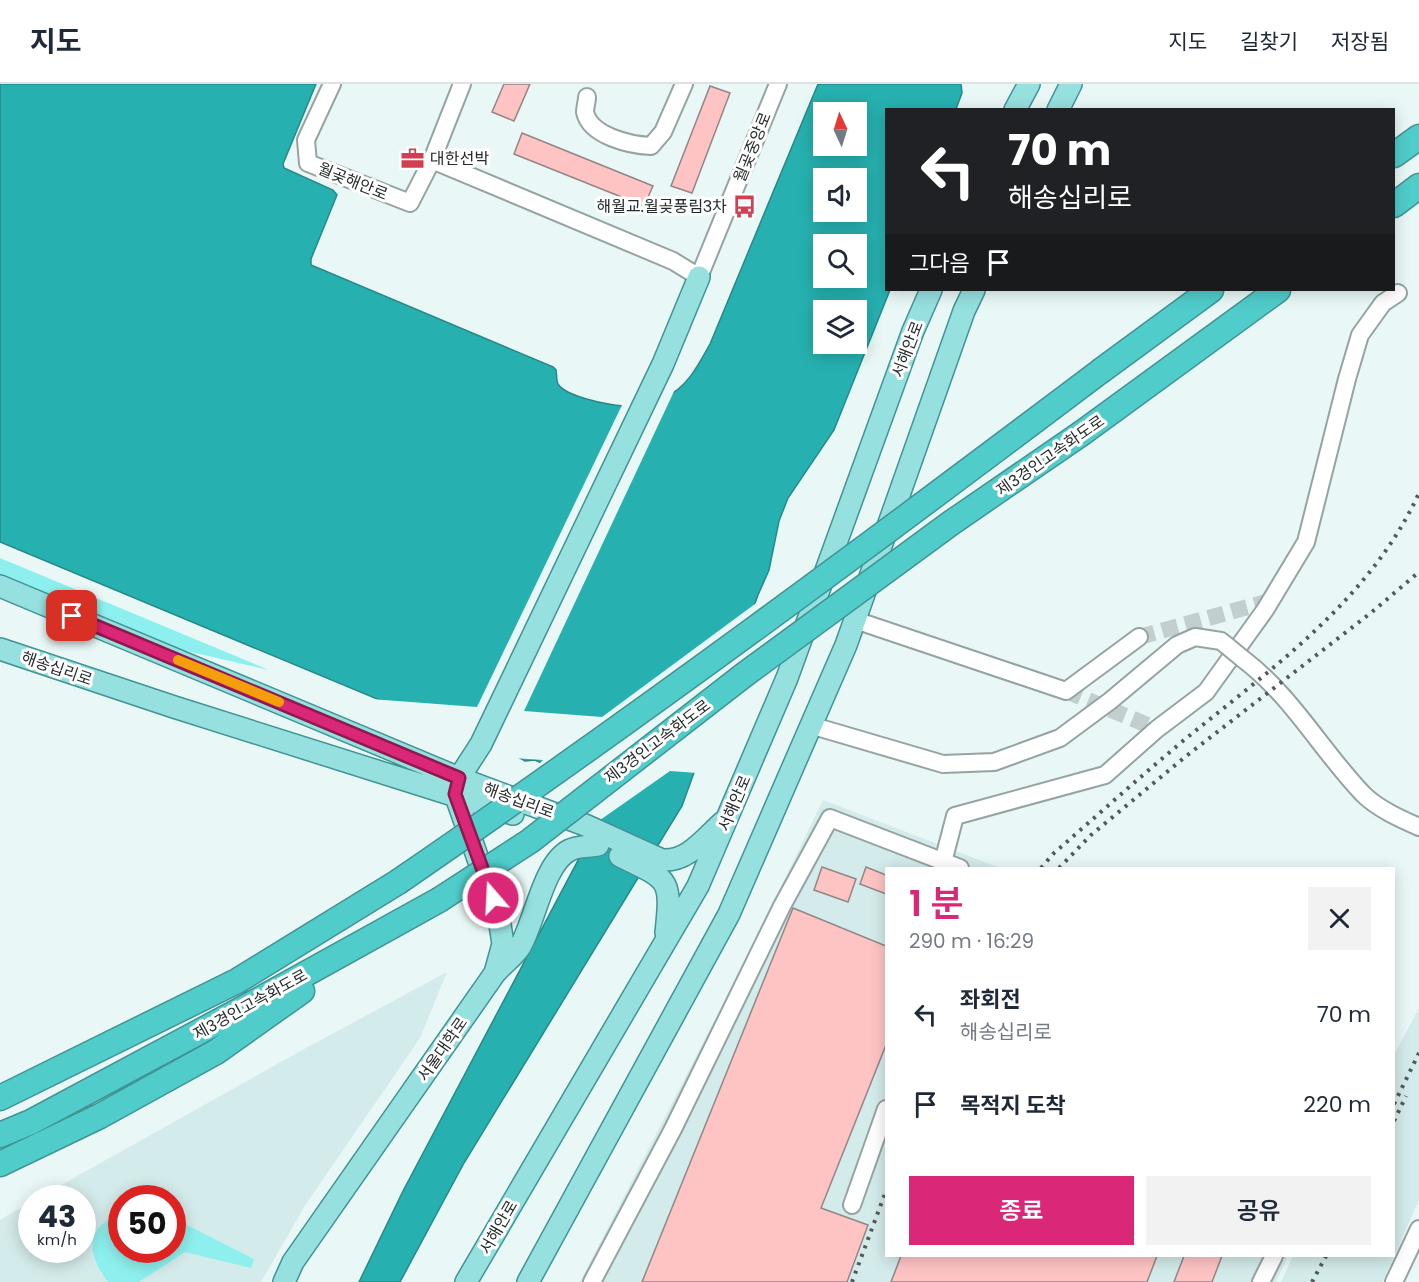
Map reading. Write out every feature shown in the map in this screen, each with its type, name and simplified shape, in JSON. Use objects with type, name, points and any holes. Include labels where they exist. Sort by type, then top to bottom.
[{"type":"highway","name":"제3경인고속화도로","points":[[0,1098],[237,981],[398,882],[502,811],[727,650],[1210,291]]},
{"type":"highway","name":"제3경인고속화도로","points":[[0,1135],[31,1122],[439,900],[530,841],[744,675],[951,523],[1082,433],[1277,291]]},
{"type":"highway","points":[[0,1164],[100,1116],[216,1052],[408,917]]},
{"type":"main road","points":[[1016,108],[1029,84]]},
{"type":"main road","points":[[1059,108],[1071,84]]},
{"type":"main road","points":[[457,786],[481,744],[663,364],[699,277]]},
{"type":"main road","name":"서해안로","points":[[466,1282],[698,886],[787,678],[913,331],[931,291]]},
{"type":"main road","points":[[528,1282],[729,914],[855,620],[964,310],[974,291]]},
{"type":"main road","name":"해송십리로","points":[[0,586],[457,786],[579,836],[658,875],[668,888],[669,902],[664,943]]},
{"type":"main road","name":"해송십리로","points":[[0,649],[174,707],[457,786],[585,825],[662,860],[672,861],[684,857],[728,818]]},
{"type":"main road","name":"서울대학로","points":[[284,1282],[293,1262],[495,973],[503,944],[499,918],[457,786]]},
{"type":"main road","points":[[495,973],[519,949],[550,870],[558,859],[571,850],[598,845]]},
{"type":"street","name":"월곶해안로","points":[[332,84],[306,140],[308,162],[410,203],[432,160]]},
{"type":"street","points":[[462,84],[432,160],[673,261],[699,277]]},
{"type":"street","points":[[587,97],[585,112],[593,127],[617,140],[651,146],[663,132],[684,84]]},
{"type":"street","name":"월곶중앙로","points":[[699,277],[778,84]]},
{"type":"street","points":[[943,862],[955,816],[1105,775],[1158,729],[1206,692],[1264,610],[1306,542],[1360,335],[1383,303],[1398,293]]},
{"type":"street","points":[[855,620],[1066,691],[1139,637]]},
{"type":"street","points":[[810,724],[943,764],[994,762],[1060,738],[1110,701],[1177,645],[1195,637],[1221,641],[1297,711],[1365,796],[1400,819],[1419,827]]},
{"type":"street","points":[[592,1282],[673,1129],[782,906],[830,818],[957,867]]},
{"type":"street","points":[[852,1204],[885,1112]]},
{"type":"street","points":[[1394,1282],[1419,1229]]},
{"type":"street","points":[[1261,1282],[1274,1257]]},
{"type":"shaded area","points":[[0,84],[316,84],[283,164],[284,168],[333,190],[337,195],[311,259],[311,265],[553,367],[556,370],[558,384],[570,393],[599,402],[624,406],[665,397],[680,388],[692,375],[710,344],[818,84],[961,84],[962,93],[956,108],[885,108],[885,291],[890,291],[867,348],[867,300],[813,300],[813,354],[864,354],[834,430],[788,498],[779,521],[769,570],[682,806],[464,1163],[400,1282],[359,1282],[403,1191],[612,796],[535,760],[525,761],[513,754],[510,723],[498,707],[430,721],[0,542]]},
{"type":"shaded area","points":[[0,558],[269,670],[169,647],[0,578]]},
{"type":"shaded area","points":[[823,800],[997,867],[885,867],[885,1257],[1288,1257],[1276,1282],[580,1282],[743,965]]},
{"type":"shaded area","points":[[447,972],[420,1038],[306,1204],[261,1282],[0,1282],[0,1220],[18,1210],[18,1263],[96,1263],[96,1185],[61,1185]]},
{"type":"shaded area","points":[[1419,1008],[1419,1200],[1395,1255],[1395,1053]]},
{"type":"shaded area","points":[[108,1220],[108,1263],[168,1263],[139,1282],[108,1282],[96,1262],[96,1232]]},
{"type":"shaded area","points":[[186,1225],[254,1259],[251,1268],[186,1252]]},
{"type":"shaded area","points":[[1293,1257],[1394,1257],[1383,1282],[1281,1282]]},
{"type":"pier","points":[[677,385],[524,711],[602,717],[759,601],[697,773],[670,771],[593,825],[608,798],[538,765],[543,760],[513,758],[506,751],[499,737],[507,722],[497,709],[491,709],[472,730],[462,736],[371,699],[477,707],[623,403],[649,400]]},
{"type":"building","points":[[504,84],[530,84],[514,121],[492,112]]},
{"type":"building","points":[[710,86],[730,93],[692,193],[671,186]]},
{"type":"building","points":[[522,133],[653,186],[644,206],[514,154]]},
{"type":"building","points":[[822,867],[856,879],[848,902],[814,890]]},
{"type":"building","points":[[866,867],[885,875],[885,894],[860,884]]},
{"type":"building","points":[[793,908],[885,946],[885,1048],[821,1208],[868,1225],[847,1282],[642,1282]]},
{"type":"building","points":[[901,1257],[1157,1257],[1147,1282],[891,1282]]},
{"type":"building","points":[[1184,1257],[1222,1257],[1212,1282],[1174,1282]]},
{"type":"tunnel","points":[[1139,637],[1270,601]]},
{"type":"tunnel","points":[[1066,691],[1157,729]]},
{"type":"railway","points":[[1042,867],[1054,853],[1138,779],[1318,628],[1348,598],[1375,565],[1399,531],[1419,493]]},
{"type":"railway","points":[[1060,867],[1091,835],[1185,757],[1372,612],[1419,572]]},
{"type":"railway","points":[[1395,1102],[1419,1053]]},
{"type":"railway","points":[[1395,1119],[1406,1096]]},
{"type":"railway","points":[[852,1282],[885,1194]]},
{"type":"railway","points":[[1312,1282],[1325,1257]]},
{"type":"slow traffic","points":[[178,660],[279,702]]},
{"type":"place","name":"대한선박","points":[[412,158]]},
{"type":"place","name":"해월교.월곶풍림3차","points":[[745,206]]},
{"type":"route","points":[[72,616],[459,778],[455,794],[493,898]]}]
